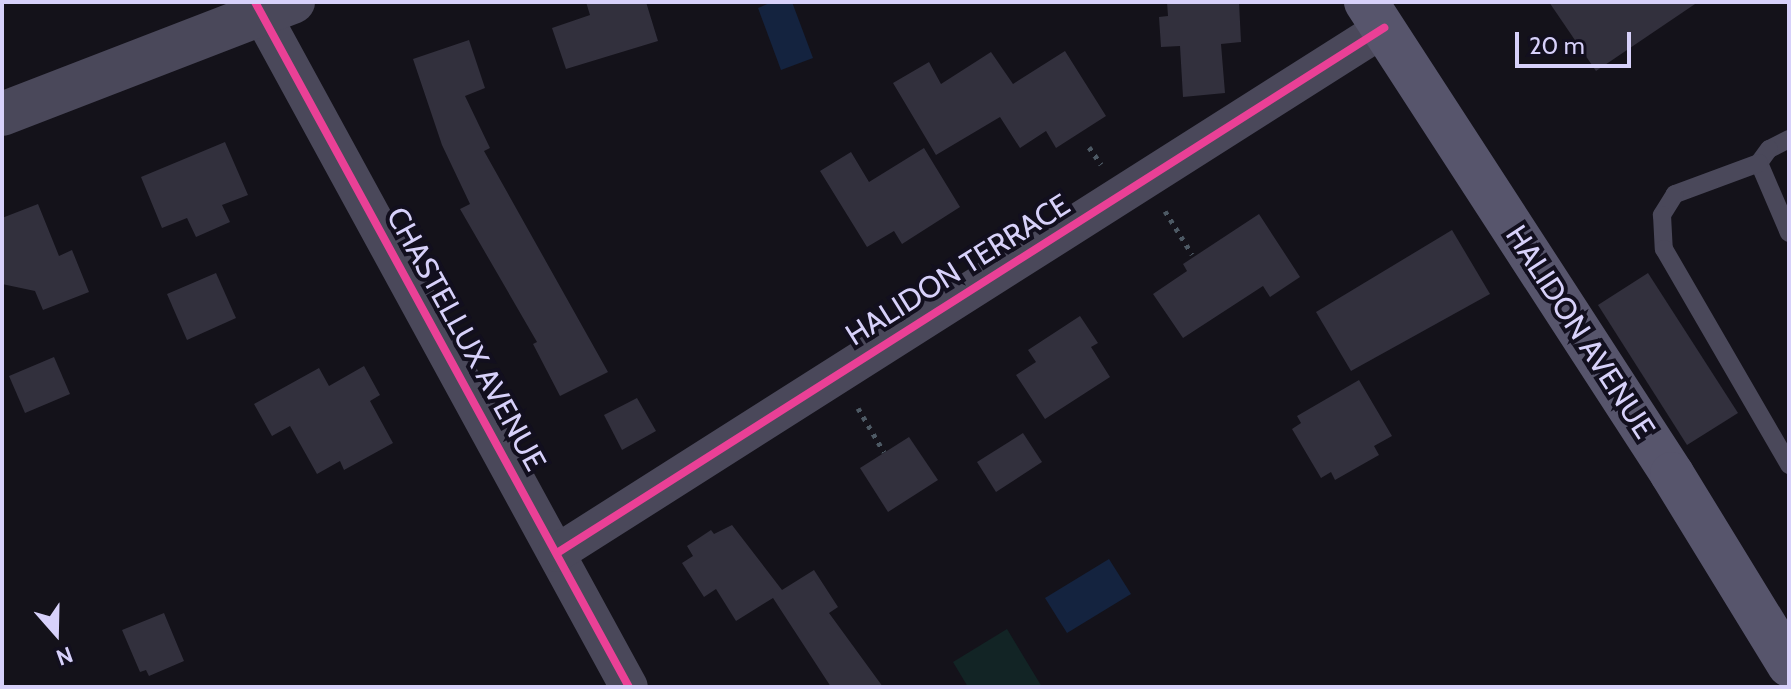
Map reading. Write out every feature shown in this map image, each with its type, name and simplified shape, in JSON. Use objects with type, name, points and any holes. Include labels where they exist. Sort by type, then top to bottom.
[{"type":"main road","name":"HALIDON AVENUE","points":[[1375,15],[1789,665]]},
{"type":"street","points":[[2,114],[270,6]]},
{"type":"street","name":"CHASTELLUX AVENUE","points":[[270,6],[629,687]]},
{"type":"street","name":"HALIDON TERRACE","points":[[557,553],[1145,180],[1375,15]]},
{"type":"lane","points":[[1789,139],[1769,149],[1759,163],[1675,194],[1662,215],[1664,249],[1789,465]]},
{"type":"lane","points":[[1759,163],[1789,233]]},
{"type":"path","points":[[1145,180],[1192,254]]},
{"type":"path","points":[[839,374],[884,452]]},
{"type":"shaded area","points":[[1007,629],[1042,687],[968,687],[953,662]]},
{"type":"water","points":[[772,2],[792,2],[813,58],[781,70],[758,8]]},
{"type":"water","points":[[1109,559],[1131,594],[1067,633],[1045,598]]},
{"type":"building","points":[[586,2],[646,2],[658,41],[566,69],[552,28],[590,15]]},
{"type":"building","points":[[1167,2],[1239,2],[1241,42],[1221,44],[1225,93],[1183,97],[1180,46],[1161,47],[1159,17],[1168,16]]},
{"type":"building","points":[[1549,2],[1698,2],[1596,71]]},
{"type":"building","points":[[469,40],[485,88],[465,96],[490,148],[484,151],[608,372],[560,396],[533,344],[537,342],[460,209],[470,204],[442,145],[413,59]]},
{"type":"building","points":[[1065,51],[1106,116],[1056,148],[1046,131],[1020,148],[1000,117],[936,155],[893,83],[929,62],[941,84],[991,52],[1013,84]]},
{"type":"building","points":[[225,142],[248,195],[222,205],[230,222],[196,237],[187,218],[162,228],[141,177]]},
{"type":"building","points":[[924,148],[960,207],[902,244],[894,231],[867,247],[820,171],[851,152],[869,182]]},
{"type":"building","points":[[38,204],[59,256],[72,250],[89,292],[43,310],[35,291],[2,284],[2,218]]},
{"type":"building","points":[[1259,214],[1300,277],[1270,297],[1263,286],[1183,338],[1153,294],[1187,271],[1183,264]]},
{"type":"building","points":[[1452,230],[1490,294],[1351,371],[1316,312]]},
{"type":"building","points":[[216,273],[236,318],[187,340],[167,294]]},
{"type":"building","points":[[1648,273],[1738,413],[1687,445],[1598,305]]},
{"type":"building","points":[[1080,316],[1098,343],[1091,347],[1110,377],[1045,419],[1016,375],[1036,362],[1028,350]]},
{"type":"building","points":[[54,357],[70,394],[25,413],[9,376]]},
{"type":"building","points":[[364,366],[380,395],[370,401],[393,443],[344,470],[340,461],[317,474],[290,426],[272,436],[254,404],[319,368],[329,386]]},
{"type":"building","points":[[1359,380],[1392,436],[1374,446],[1379,455],[1335,480],[1331,472],[1321,478],[1292,429],[1301,423],[1297,416]]},
{"type":"building","points":[[637,398],[656,431],[622,450],[604,415]]},
{"type":"building","points":[[1023,433],[1042,462],[996,492],[977,462]]},
{"type":"building","points":[[909,437],[938,480],[888,512],[860,468]]},
{"type":"building","points":[[732,525],[782,590],[814,570],[838,607],[829,613],[883,687],[831,687],[773,598],[736,621],[716,589],[704,597],[682,563],[693,556],[687,546],[711,530],[714,534]]},
{"type":"building","points":[[164,613],[184,661],[149,676],[146,670],[140,672],[122,630]]},
{"type":"cycle path","points":[[255,2],[629,687]]},
{"type":"cycle path","points":[[557,553],[1384,28]]}]
